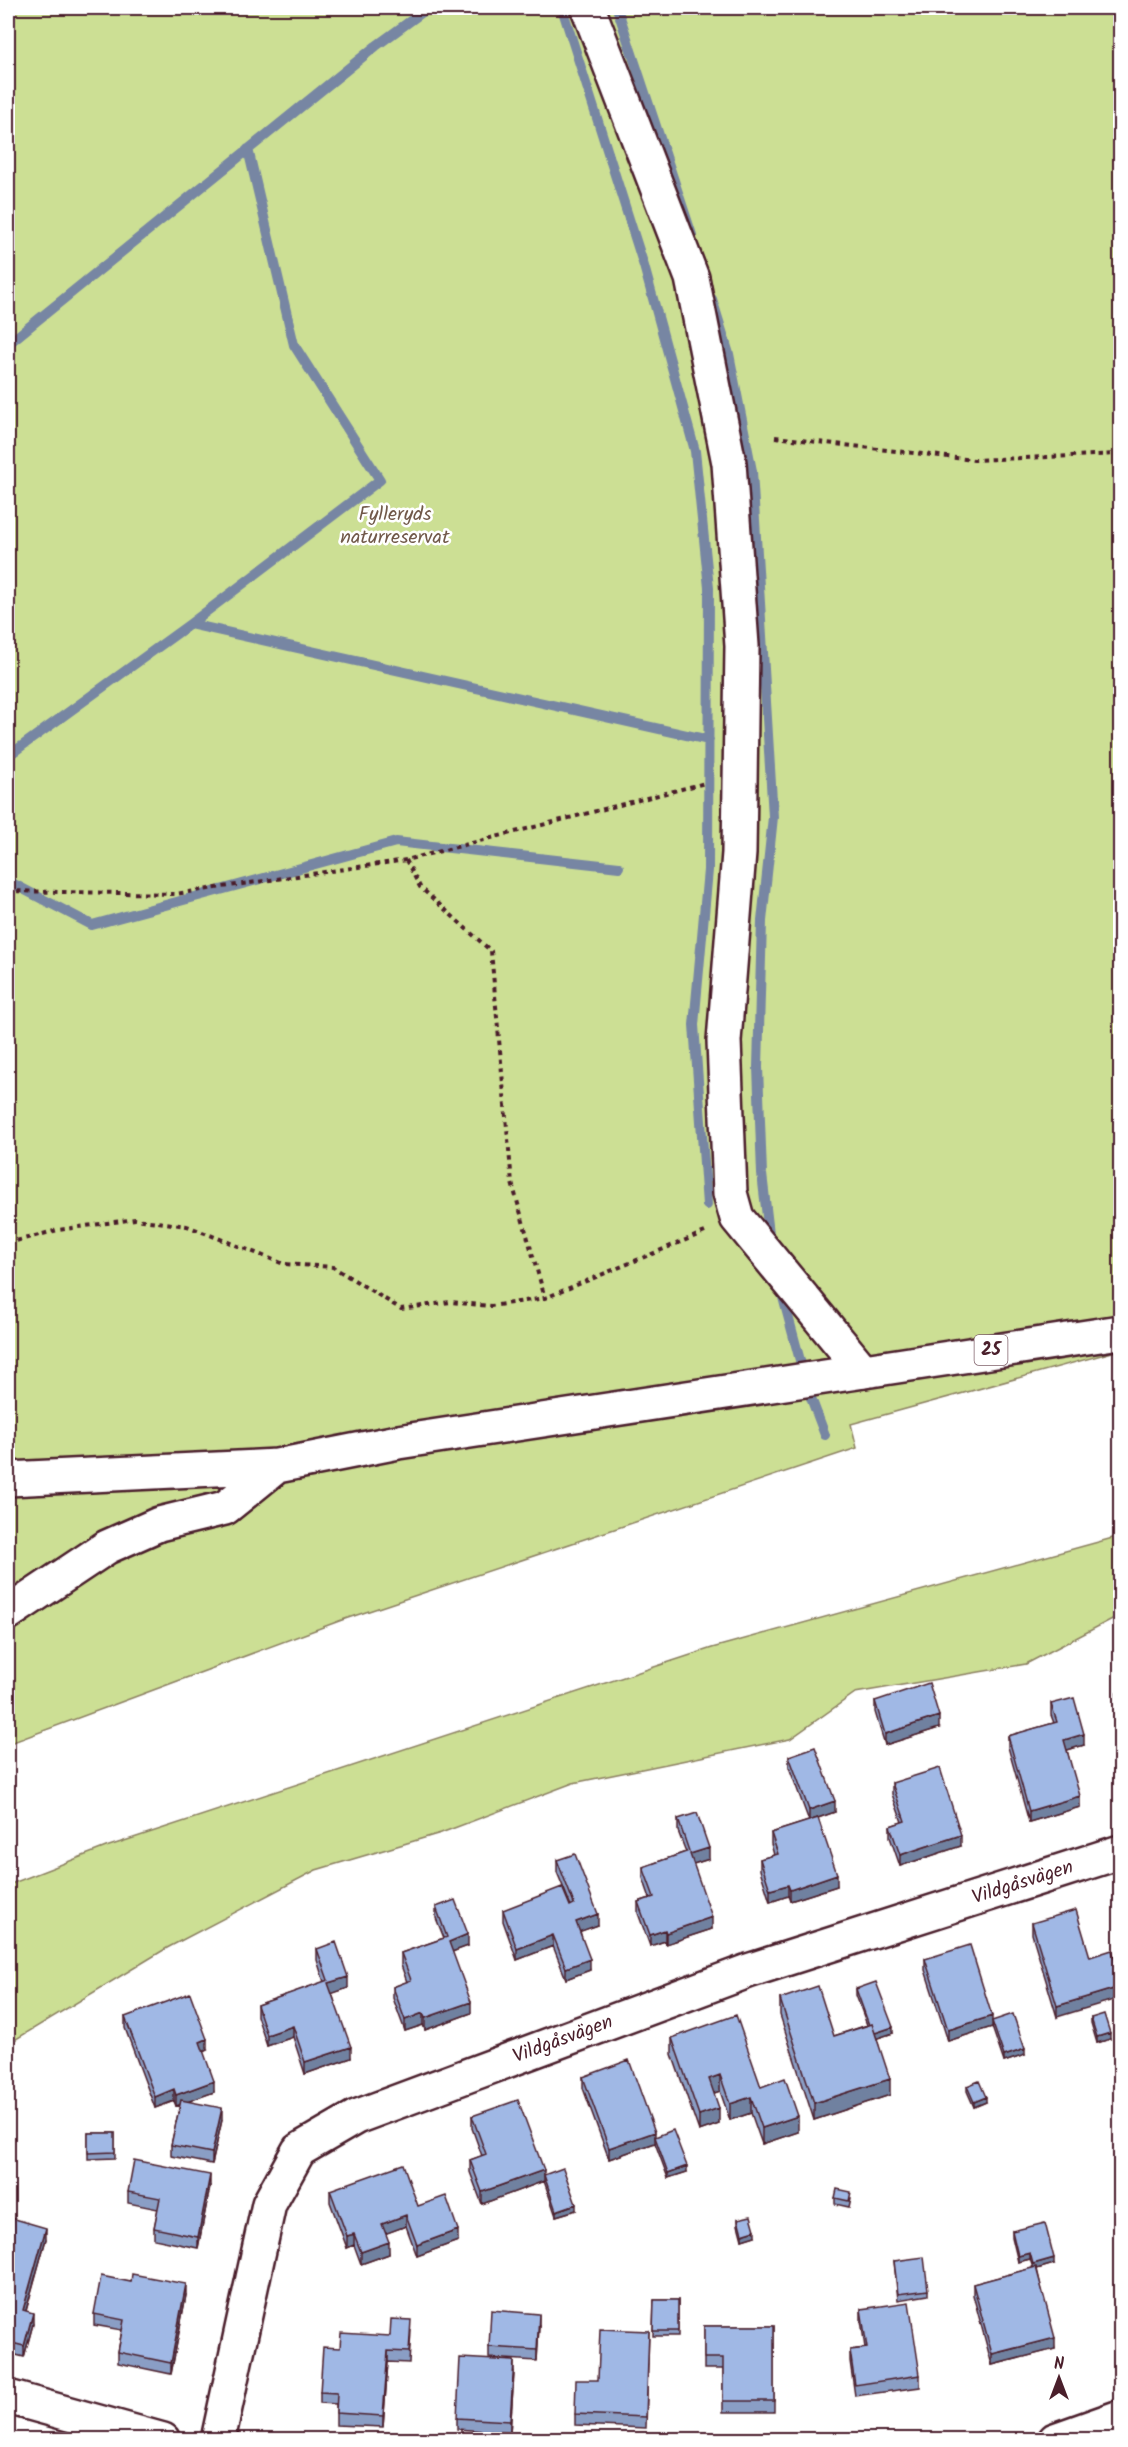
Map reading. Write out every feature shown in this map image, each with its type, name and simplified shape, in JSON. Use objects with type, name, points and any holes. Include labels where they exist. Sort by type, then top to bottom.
[{"type":"main road","points":[[588,8],[692,278],[729,463],[742,646],[740,853],[724,1041],[730,1192],[737,1218],[862,1371]]},
{"type":"main road","name":"25","points":[[862,1371],[1120,1332]]},
{"type":"main road","points":[[8,1479],[277,1466],[398,1442],[862,1371]]},
{"type":"main road","points":[[8,1613],[107,1547],[159,1524],[225,1508],[277,1466]]},
{"type":"main road","name":"Vildgåsvägen","points":[[218,2439],[269,2204],[299,2150],[356,2116],[736,1976],[1120,1852]]},
{"type":"main road","points":[[8,2397],[163,2439]]},
{"type":"main road","points":[[1055,2439],[1120,2417]]},
{"type":"path","points":[[775,438],[974,460],[1120,454]]},
{"type":"path","points":[[8,891],[175,894],[406,860],[741,775]]},
{"type":"path","points":[[406,860],[420,887],[491,951],[512,1183],[545,1298]]},
{"type":"path","points":[[8,1243],[58,1230],[135,1220],[187,1226],[284,1264],[333,1267],[401,1310],[450,1302],[491,1306],[545,1298],[737,1218]]},
{"type":"green space","name":"Fylleryds naturreservat","points":[[8,8],[1120,8],[1120,1350],[851,1424],[857,1448],[342,1620],[8,1744]]},
{"type":"green space","points":[[1120,1536],[1120,1615],[1026,1664],[855,1693],[790,1739],[573,1783],[441,1833],[316,1870],[167,1948],[8,2044],[8,1885],[106,1847],[712,1648]]},
{"type":"building","points":[[929,1683],[939,1716],[885,1734],[875,1701]]},
{"type":"building","points":[[1074,1698],[1084,1734],[1064,1740],[1080,1796],[1029,1811],[1008,1736],[1057,1722],[1051,1704]]},
{"type":"building","points":[[815,1747],[835,1801],[809,1810],[789,1756]]},
{"type":"building","points":[[940,1768],[961,1835],[900,1855],[890,1826],[905,1821],[892,1783]]},
{"type":"building","points":[[697,1813],[709,1848],[690,1854],[712,1917],[666,1933],[665,1930],[650,1935],[638,1902],[654,1897],[643,1867],[689,1851],[678,1819]]},
{"type":"building","points":[[818,1818],[837,1874],[790,1890],[788,1885],[770,1890],[760,1859],[778,1854],[771,1833]]},
{"type":"building","points":[[575,1854],[598,1914],[576,1922],[590,1959],[566,1968],[553,1935],[517,1949],[503,1910],[562,1887],[570,1906],[574,1904],[557,1860]]},
{"type":"building","points":[[455,1900],[468,1934],[449,1942],[471,2002],[425,2018],[423,2013],[405,2020],[393,1987],[411,1980],[401,1953],[447,1937],[436,1907]]},
{"type":"building","points":[[1076,1910],[1090,1957],[1112,1950],[1120,1987],[1057,2006],[1032,1923]]},
{"type":"building","points":[[336,1942],[348,1977],[328,1983],[351,2047],[305,2062],[293,2026],[267,2035],[257,2005],[328,1980],[317,1949]]},
{"type":"building","points":[[970,1945],[992,2016],[948,2030],[925,1959]]},
{"type":"building","points":[[876,1982],[893,2027],[875,2033],[872,2024],[869,2025],[856,1989]]},
{"type":"building","points":[[818,1986],[834,2036],[872,2024],[890,2079],[814,2103],[780,1999]]},
{"type":"building","points":[[190,1993],[207,2039],[200,2042],[214,2081],[176,2095],[174,2089],[155,2097],[125,2017]]},
{"type":"building","points":[[1013,2014],[1025,2049],[1004,2056],[992,2021]]},
{"type":"building","points":[[1104,2014],[1110,2033],[1097,2037],[1091,2018]]},
{"type":"building","points":[[736,2015],[761,2087],[785,2078],[798,2116],[762,2128],[751,2097],[730,2104],[720,2075],[709,2079],[719,2108],[699,2115],[672,2038]]},
{"type":"building","points":[[629,2060],[655,2132],[609,2148],[583,2077]]},
{"type":"building","points":[[979,2081],[986,2097],[974,2102],[967,2086]]},
{"type":"building","points":[[181,2100],[222,2108],[212,2153],[171,2145]]},
{"type":"building","points":[[518,2100],[544,2170],[482,2192],[470,2160],[486,2154],[472,2116]]},
{"type":"building","points":[[673,2130],[687,2166],[668,2173],[655,2137]]},
{"type":"building","points":[[88,2133],[115,2133],[115,2152],[88,2153]]},
{"type":"building","points":[[134,2160],[210,2175],[198,2237],[154,2228],[160,2198],[128,2192]]},
{"type":"building","points":[[403,2164],[418,2206],[446,2196],[458,2230],[417,2245],[406,2215],[382,2224],[389,2242],[361,2252],[354,2234],[347,2236],[330,2190]]},
{"type":"building","points":[[563,2168],[576,2204],[556,2211],[544,2175]]},
{"type":"building","points":[[837,2189],[851,2192],[849,2201],[835,2198]]},
{"type":"building","points":[[751,2216],[755,2230],[742,2234],[738,2219]]},
{"type":"building","points":[[8,2217],[46,2228],[23,2310],[33,2313],[24,2346],[8,2342]]},
{"type":"building","points":[[1045,2223],[1054,2258],[1033,2264],[1030,2253],[1018,2256],[1012,2231]]},
{"type":"building","points":[[924,2257],[928,2290],[898,2294],[894,2261]]},
{"type":"building","points":[[1036,2267],[1055,2338],[992,2354],[973,2284]]},
{"type":"building","points":[[132,2274],[186,2284],[171,2363],[118,2352],[124,2320],[94,2314],[101,2276],[131,2282]]},
{"type":"building","points":[[654,2300],[678,2300],[678,2331],[653,2331]]},
{"type":"building","points":[[909,2302],[920,2375],[855,2385],[850,2350],[867,2348],[861,2309]]},
{"type":"building","points":[[491,2310],[539,2314],[537,2350],[489,2347]]},
{"type":"building","points":[[391,2319],[411,2320],[409,2352],[388,2351],[383,2416],[336,2413],[337,2393],[320,2392],[323,2347],[340,2348],[341,2333],[390,2336]]},
{"type":"building","points":[[704,2326],[774,2326],[774,2401],[723,2401],[723,2358],[704,2358]]},
{"type":"building","points":[[600,2329],[649,2331],[646,2417],[575,2414],[576,2380],[598,2380]]},
{"type":"building","points":[[460,2358],[514,2361],[510,2421],[457,2418]]},
{"type":"waterway","points":[[8,344],[376,46],[428,8]]},
{"type":"waterway","points":[[562,8],[644,266],[695,451],[709,588],[708,870],[694,1025],[707,1205]]},
{"type":"waterway","points":[[617,8],[692,235]]},
{"type":"waterway","points":[[8,756],[190,624],[380,480],[294,345],[248,149]]},
{"type":"waterway","points":[[712,299],[729,354],[752,471],[773,817],[762,921],[758,1067],[762,1174],[770,1242]]},
{"type":"waterway","points":[[190,624],[709,740]]},
{"type":"waterway","points":[[8,881],[92,925],[396,842],[619,867]]},
{"type":"waterway","points":[[781,1290],[808,1390],[825,1435]]}]
